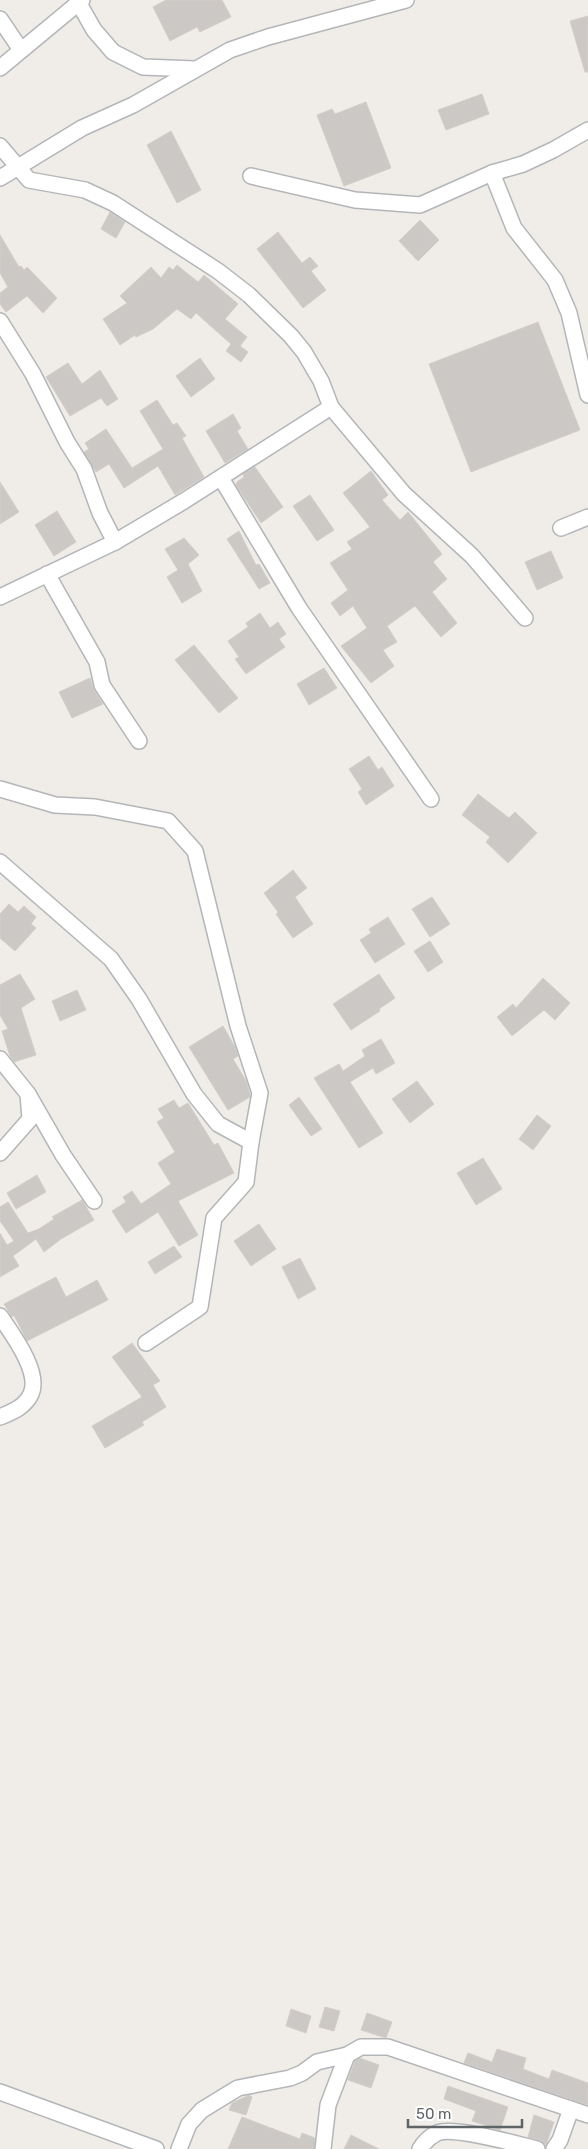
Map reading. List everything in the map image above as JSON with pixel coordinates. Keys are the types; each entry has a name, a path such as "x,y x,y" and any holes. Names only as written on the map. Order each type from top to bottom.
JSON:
{"street":[{"path":"0,178 82,128 133,105 230,50 261,39 406,0"},
{"path":"0,68 79,1 94,30 113,52 143,67 195,69"},
{"path":"0,19 21,50"},
{"path":"251,176 355,200 420,205 492,172 523,164 588,130"},
{"path":"0,146 29,180 85,190 113,203 218,271 249,294 291,336 304,352 321,381 331,407 404,494 472,556 525,618"},
{"path":"492,172 514,228 555,280 570,313 588,395"},
{"path":"0,322 33,374 67,442 84,469 100,513 115,542"},
{"path":"0,597 115,542 221,478 331,407"},
{"path":"221,478 299,608 431,799"},
{"path":"561,528 588,517"},
{"path":"48,574 98,662 102,685 139,741"},
{"path":"0,789 55,805 95,807 168,821 195,851 238,1026 260,1094 246,1182 214,1218 200,1307 146,1343"},
{"path":"0,862 111,958 138,999 194,1094 218,1124 251,1142"},
{"path":"0,1059 28,1094 63,1155 94,1200"},
{"path":"0,1153 30,1119 28,1094"},
{"path":"0,1316 21,1348 32,1372 32,1394 20,1408 0,1417"},
{"path":"179,2149 189,2124 202,2110 222,2096 238,2088 290,2078 302,2073 317,2062 347,2055 361,2047 388,2047 588,2115"},
{"path":"323,2149 328,2105 347,2055"},
{"path":"0,2092 156,2149"},
{"path":"554,2149 560,2140 571,2109"},
{"path":"420,2149 425,2141 438,2133 455,2131 537,2149"}],"building":[{"path":"166,0 222,0 231,17 200,32 197,27 170,41 153,7"},
{"path":"588,16 588,72 585,72 570,21"},
{"path":"482,94 489,114 446,130 438,110"},
{"path":"366,102 391,168 344,186 317,115 332,109 335,114"},
{"path":"171,131 201,190 177,203 147,145"},
{"path":"110,212 125,222 116,238 101,229"},
{"path":"420,220 439,240 418,261 399,241"},
{"path":"278,232 302,263 310,257 318,266 311,271 326,290 303,308 257,249"},
{"path":"0,235 19,267 21,266 24,270 27,267 57,298 43,313 27,296 6,312 0,304 0,293 8,287 0,273"},
{"path":"177,265 198,282 204,275 238,304 225,319 247,337 240,346 248,352 241,362 226,351 231,344 196,313 191,319 177,309 153,329 136,337 135,335 120,345 103,319 127,303 120,296 151,267 161,278 169,267 173,270"},
{"path":"538,322 580,430 471,472 429,364"},
{"path":"200,358 215,379 191,397 176,376"},
{"path":"68,363 82,384 100,370 118,399 107,406 101,398 70,416 46,377"},
{"path":"157,400 173,425 177,423 186,436 182,438 204,477 175,495 158,466 124,488 109,464 96,472 84,452 89,449 85,443 106,429 132,468 163,449 140,411"},
{"path":"233,414 241,428 237,431 248,449 225,463 206,431"},
{"path":"255,467 283,507 261,523 236,485 244,477 243,474"},
{"path":"371,471 388,495 382,500 400,520 408,512 442,554 433,562 447,579 432,592 457,623 441,637 415,606 387,626 397,642 383,650 394,666 371,683 341,646 367,628 353,606 340,616 331,603 348,590 330,563 352,549 347,542 370,527 343,493"},
{"path":"0,482 19,512 0,524"},
{"path":"310,495 334,530 317,541 293,506"},
{"path":"57,511 76,542 54,556 35,525"},
{"path":"239,531 256,565 259,564 270,583 259,589 227,539"},
{"path":"184,538 199,555 188,564 202,591 182,603 167,577 178,570 165,549"},
{"path":"551,551 563,578 537,590 525,562"},
{"path":"260,613 270,628 278,622 286,634 279,639 285,647 246,674 235,659 239,657 228,641 248,627 246,623"},
{"path":"194,645 238,698 219,713 175,660"},
{"path":"324,668 337,688 309,705 297,684"},
{"path":"90,678 94,690 103,704 72,718 59,692"},
{"path":"369,756 378,770 382,767 394,786 366,805 358,792 362,789 349,769"},
{"path":"478,794 509,818 515,812 537,833 508,863 486,842 490,837 462,815"},
{"path":"293,870 307,888 295,897 313,924 293,938 264,893"},
{"path":"432,897 450,924 430,937 412,909"},
{"path":"9,904 18,912 24,906 36,917 31,924 36,928 15,951 0,938 0,914"},
{"path":"388,917 405,944 375,963 360,940 371,933 369,929"},
{"path":"430,941 443,962 428,972 414,951"},
{"path":"20,974 35,999 21,1008 36,1055 14,1062 10,1056 2,1031 8,1029 0,1015 0,985"},
{"path":"379,974 395,998 379,1009 380,1011 351,1030 333,1004"},
{"path":"543,978 570,1003 555,1020 544,1010 512,1036 497,1017 513,1004 516,1008"},
{"path":"77,990 86,1010 60,1021 52,1001"},
{"path":"223,1026 235,1047 238,1056 233,1059 246,1081 250,1094 250,1097 228,1110 189,1047"},
{"path":"381,1039 395,1063 376,1074 373,1068 350,1082 383,1133 359,1148 314,1078 339,1064 343,1071 365,1056 362,1050"},
{"path":"417,1081 434,1104 410,1123 392,1099"},
{"path":"299,1097 322,1129 311,1136 289,1105"},
{"path":"174,1100 179,1108 188,1103 214,1145 218,1143 234,1173 178,1201 198,1235 179,1246 158,1212 126,1233 112,1211 126,1202 123,1197 132,1191 141,1204 171,1184 158,1163 175,1152 157,1122 164,1118 158,1109"},
{"path":"537,1115 551,1126 533,1150 519,1139"},
{"path":"483,1158 502,1189 476,1205 457,1173"},
{"path":"37,1175 46,1192 16,1209 7,1193"},
{"path":"82,1200 94,1220 61,1239 44,1252 36,1239 13,1256 19,1266 0,1277 0,1233 7,1245 14,1241 0,1221 0,1207 8,1202 28,1233 39,1229 54,1219 52,1217"},
{"path":"259,1224 276,1249 251,1266 234,1241"},
{"path":"174,1246 182,1257 155,1274 148,1262"},
{"path":"300,1258 316,1289 298,1299 282,1267"},
{"path":"56,1277 66,1297 97,1280 108,1300 27,1341 14,1315 12,1317 4,1304"},
{"path":"132,1343 160,1381 153,1385 166,1407 142,1422 144,1425 105,1448 92,1426 142,1397 112,1357"},
{"path":"325,2007 340,2011 334,2031 319,2027"},
{"path":"291,2009 311,2016 306,2033 286,2026"},
{"path":"367,2013 392,2022 386,2038 361,2030"},
{"path":"497,2049 526,2058 523,2069 549,2079 552,2070 588,2083 588,2105 464,2063 468,2053 492,2062"},
{"path":"360,2058 379,2065 371,2088 348,2080 355,2061"},
{"path":"448,2086 508,2107 500,2130 472,2121 476,2111 444,2099"},
{"path":"249,2095 252,2097 246,2115 229,2110 232,2103"},
{"path":"534,2115 554,2122 546,2145 540,2140 528,2137"},
{"path":"242,2117 300,2139 302,2133 315,2138 314,2149 228,2149"},
{"path":"351,2135 379,2149 344,2149"}]}
